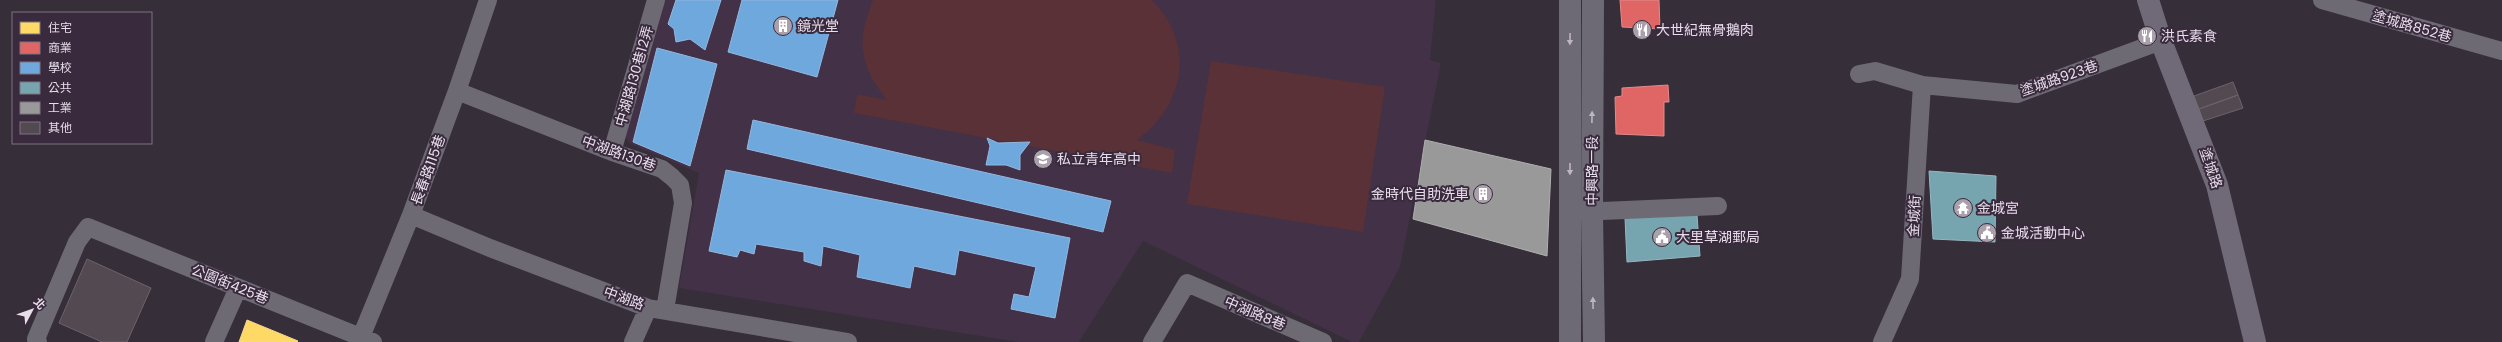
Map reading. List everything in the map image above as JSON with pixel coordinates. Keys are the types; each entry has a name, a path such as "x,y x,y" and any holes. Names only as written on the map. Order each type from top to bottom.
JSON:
{"main road":[{"name":"中興路一段","path":"1570,0 1570,342"},
{"name":"中興路一段","path":"1593,0 1592,213 1594,342"}],"street":[{"name":"長春路115巷","path":"364,341 457,92 488,0"},
{"name":"中湖路130巷12弄","path":"612,152 656,0"},
{"name":"塗城路","path":"2148,0 2161,41 2218,184 2255,342"},
{"name":"塗城路852巷","path":"2322,0 2502,51"},
{"name":"塗城路923巷","path":"1859,74 1875,71 1922,85 2017,94 2161,41"},
{"name":"金城街","path":"1882,342 1910,279 1922,85"},
{"name":"中湖路130巷","path":"457,92 612,152 662,169 680,185 683,193 657,309 633,342"},
{"path":"1570,212 1592,213 1718,206"},
{"name":"中湖路","path":"411,215 490,248 657,309 848,342"},
{"name":"公園街425巷","path":"38,342 36,339 77,242 88,227 364,341"},
{"name":"中湖路8巷","path":"1152,342 1187,283 1323,342"},
{"path":"214,342 238,288"}],"shaded area":[{"name":"私立青年高中","path":"663,0 1436,0 1430,60 1441,63 1400,267 1359,342 1352,342 1143,241 1079,342 1018,342 679,288 699,173 630,144 624,135"},
{"path":"873,0 1152,0 1166,17 1175,36 1179,54 1179,73 1174,92 1166,110 1153,126 1137,140 1175,150 1172,173 854,113 857,94 887,100 871,75 863,52 864,28"},
{"path":"1211,61 1385,87 1363,232 1187,204"}],"building: 住宅":[{"path":"247,320 298,341 239,342"}],"building: 商業":[{"path":"1620,0 1659,0 1660,29 1622,27"},
{"path":"1668,85 1669,102 1664,102 1664,136 1616,134 1615,97 1622,96 1622,88"}],"building: 學校":[{"path":"676,0 721,0 705,50 690,39 676,42 674,29 668,24"},
{"name":"鏡光堂","path":"742,0 838,0 817,77 728,52"},
{"path":"657,48 717,64 690,166 633,142"},
{"path":"753,120 1111,201 1103,232 747,149"},
{"path":"987,138 998,143 1030,142 1020,155 1020,170 1006,165 986,165 990,146"},
{"path":"726,170 1070,238 1055,318 1011,309 1014,294 1029,297 1036,267 959,250 955,275 914,266 910,288 857,277 860,255 823,246 821,266 804,261 804,252 756,244 754,254 740,250 737,257 709,251"}],"building: 公共":[{"name":"金城宮","path":"1929,171 1996,176 1995,242 1933,239"},
{"name":"大里草湖郵局","path":"1697,215 1700,256 1627,262 1625,218"}],"building: 工業":[{"name":"金時代自助洗車","path":"1425,140 1551,169 1547,256 1413,219"}],"building: 其他":[{"path":"2233,82 2238,95 2199,109 2194,96"},
{"path":"2238,95 2243,108 2203,121 2199,109"},
{"path":"87,259 151,288 127,342 102,342 59,323"}],"place":[{"name":"鏡光堂","path":"783,26"},
{"name":"大世紀無骨鵝肉","path":"1642,30"},
{"name":"洪氏素食","path":"2147,36"},
{"name":"私立青年高中","path":"1043,159"},
{"name":"金時代自助洗車","path":"1483,194"},
{"name":"金城宮","path":"1963,208"},
{"name":"金城活動中心","path":"1987,233"},
{"name":"大里草湖郵局","path":"1662,237"}]}
